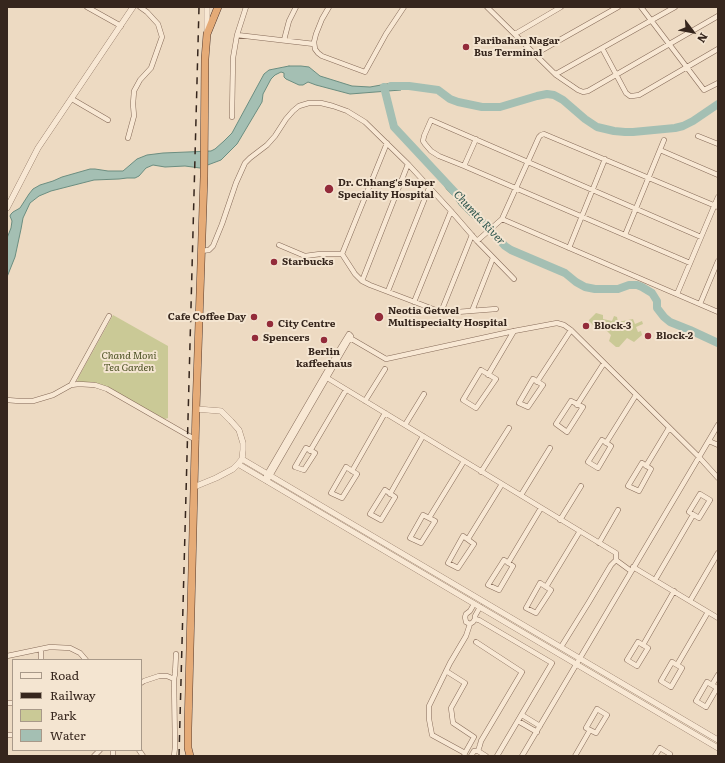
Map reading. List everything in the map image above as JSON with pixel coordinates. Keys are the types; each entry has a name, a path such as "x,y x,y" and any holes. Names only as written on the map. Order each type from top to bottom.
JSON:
{"highway":[{"path":"190,756 188,748 188,728 206,60 207,34 218,7"}],"street":[{"path":"87,7 121,26"},
{"path":"7,206 38,148 133,7"},
{"path":"128,138 134,116 134,91 140,80 151,68 162,37 158,24 140,7"},
{"path":"207,7 207,34"},
{"path":"232,117 233,58 237,35 246,7"},
{"path":"284,40 289,21 296,7"},
{"path":"329,7 318,26 314,44 315,49 320,55 365,72 386,34 404,7"},
{"path":"487,7 556,74 578,90 586,92 718,16"},
{"path":"515,34 561,7"},
{"path":"535,54 618,7"},
{"path":"641,7 704,90 718,83"},
{"path":"556,74 675,7"},
{"path":"237,35 314,44"},
{"path":"602,48 626,93 630,96 635,96 718,49"},
{"path":"72,98 108,120"},
{"path":"201,251 209,250 213,246 236,183 245,163 275,136 286,119 299,106 321,104 340,108 365,122 408,164 477,241 514,279"},
{"path":"690,262 439,156 431,151 423,139 431,120 701,237"},
{"path":"477,241 502,219 539,137 544,134 716,206"},
{"path":"698,136 718,144"},
{"path":"464,166 476,139"},
{"path":"625,235 664,140"},
{"path":"342,254 387,143"},
{"path":"660,150 718,175"},
{"path":"569,248 605,159"},
{"path":"362,281 408,164"},
{"path":"388,291 429,188"},
{"path":"677,294 716,206 718,197"},
{"path":"414,302 451,211"},
{"path":"502,219 718,312"},
{"path":"441,312 472,235"},
{"path":"279,245 305,256 342,254"},
{"path":"342,254 355,274 362,281 441,312 496,309"},
{"path":"472,311 493,258"},
{"path":"700,304 718,261"},
{"path":"71,385 109,316"},
{"path":"267,477 326,377 349,334 351,336 350,338 386,359 514,331 560,323 571,330 699,457 718,478"},
{"path":"537,382 571,330"},
{"path":"488,374 514,331"},
{"path":"577,404 604,363"},
{"path":"365,401 384,369"},
{"path":"481,370 488,374 496,379 476,408 463,400 481,370"},
{"path":"326,377 616,553 616,560 611,565 561,648"},
{"path":"533,379 537,382 543,385 528,408 518,403 533,379"},
{"path":"7,400 40,400 53,396 71,385 91,385 103,388 196,440"},
{"path":"310,451 346,390"},
{"path":"405,425 424,394"},
{"path":"606,443 636,395"},
{"path":"571,401 577,404 583,407 567,432 556,424 571,401"},
{"path":"194,487 233,469 242,458 243,450 243,443 239,430 221,411 196,409"},
{"path":"352,471 385,414"},
{"path":"522,756 718,425"},
{"path":"481,472 509,428"},
{"path":"646,466 670,428"},
{"path":"390,494 423,436"},
{"path":"602,440 606,443 611,446 598,468 588,462 602,440"},
{"path":"709,440 718,445"},
{"path":"306,448 310,451 315,453 304,470 295,467 306,448"},
{"path":"521,496 550,448"},
{"path":"242,458 267,477 474,604 718,748"},
{"path":"429,518 464,461"},
{"path":"642,463 646,466 651,469 639,491 628,486 642,463"},
{"path":"238,464 267,477 580,658 718,740"},
{"path":"346,467 352,471 357,474 342,498 331,493 346,467"},
{"path":"468,539 502,484"},
{"path":"560,520 582,486"},
{"path":"385,490 390,494 395,497 381,520 370,514 385,490"},
{"path":"700,494 710,500 699,518 693,515 689,512 700,494"},
{"path":"508,563 541,508"},
{"path":"599,543 618,510"},
{"path":"423,514 429,518 435,521 421,543 410,538 423,514"},
{"path":"655,580 693,515"},
{"path":"546,587 580,531"},
{"path":"463,536 468,539 474,544 458,568 448,563 463,536"},
{"path":"690,601 718,553"},
{"path":"504,560 508,563 513,566 499,590 488,585 504,560"},
{"path":"616,560 655,580 718,618"},
{"path":"540,583 546,587 551,590 536,613 526,608 540,583"},
{"path":"643,645 674,591"},
{"path":"470,624 466,622 465,617 474,604"},
{"path":"446,671 465,683 451,708 453,723 474,737 464,755 432,735 429,719 429,706 446,671 466,636 470,624 475,619 480,607"},
{"path":"677,665 708,612"},
{"path":"475,619 552,663 497,756"},
{"path":"476,642 522,672 481,741 478,751"},
{"path":"638,642 643,645 648,648 637,666 627,660 638,642"},
{"path":"7,656 50,647 70,648 80,653 85,659"},
{"path":"40,649 41,659"},
{"path":"174,756 174,680 176,674 176,654"},
{"path":"672,662 677,665 682,668 671,687 661,681 672,662"},
{"path":"712,685 718,675"},
{"path":"142,682 159,676 167,676 174,680"},
{"path":"707,682 712,685 717,688 706,707 696,701 707,682"},
{"path":"597,709 607,715 596,734 590,730 586,728 597,709"},
{"path":"522,716 540,726"},
{"path":"518,721 537,732"},
{"path":"575,756 590,730"},
{"path":"655,756 660,748 670,754 669,756"},
{"path":"471,756 474,751 478,751"},
{"path":"478,751 486,756"}],"green space":[{"path":"596,313 603,315 603,319 612,321 614,316 617,317 618,322 633,319 635,324 642,321 643,324 636,327 638,332 641,331 642,335 634,342 627,338 619,347 616,347 609,341 611,335 599,323 594,326 589,321"},
{"name":"Chand Moni Tea Garden","path":"113,315 168,346 168,418 165,419 100,384 77,382"}],"water":[{"path":"289,66 309,67 320,76 352,86 370,87 392,83 402,83 401,90 350,94 308,82 303,85 299,85 286,79 284,77 284,73 281,72 271,79 263,94 262,102 237,144 221,160 200,168 185,166 165,167 153,165 146,168 139,176 135,178 94,180 51,191 39,196 30,203 23,218 15,257 7,277 7,238 12,221 10,216 13,212 20,208 33,189 62,177 90,169 123,171 137,159 147,155 211,151 232,133 264,74 269,70"}],"waterway":[{"path":"391,86 409,86 438,90 450,99 482,107 500,107 537,96 547,94 554,95 563,100 597,127 625,132 683,126 718,104"},
{"name":"Chumta River","path":"384,87 394,127 505,246 565,273 585,287 595,289 618,289 629,285 637,285 642,287 652,293 657,301 657,308 670,322 718,343"},
{"path":"446,182 445,186 460,205 474,219 481,221"}],"railway":[{"path":"179,756 199,7"}],"place":[{"name":"Paribahan Nagar Bus Terminal","path":"466,47"},
{"name":"Dr. Chhang's Super Speciality Hospital","path":"329,189"},
{"name":"Starbucks","path":"274,262"},
{"name":"Cafe Coffee Day","path":"254,317"},
{"name":"Neotia Getwel Multispecialty Hospital","path":"379,317"},
{"name":"City Centre","path":"270,324"},
{"name":"Block-3","path":"586,326"},
{"name":"Block-2","path":"648,336"},
{"name":"Spencers","path":"255,338"},
{"name":"Berlin kaffeehaus","path":"324,340"}]}
